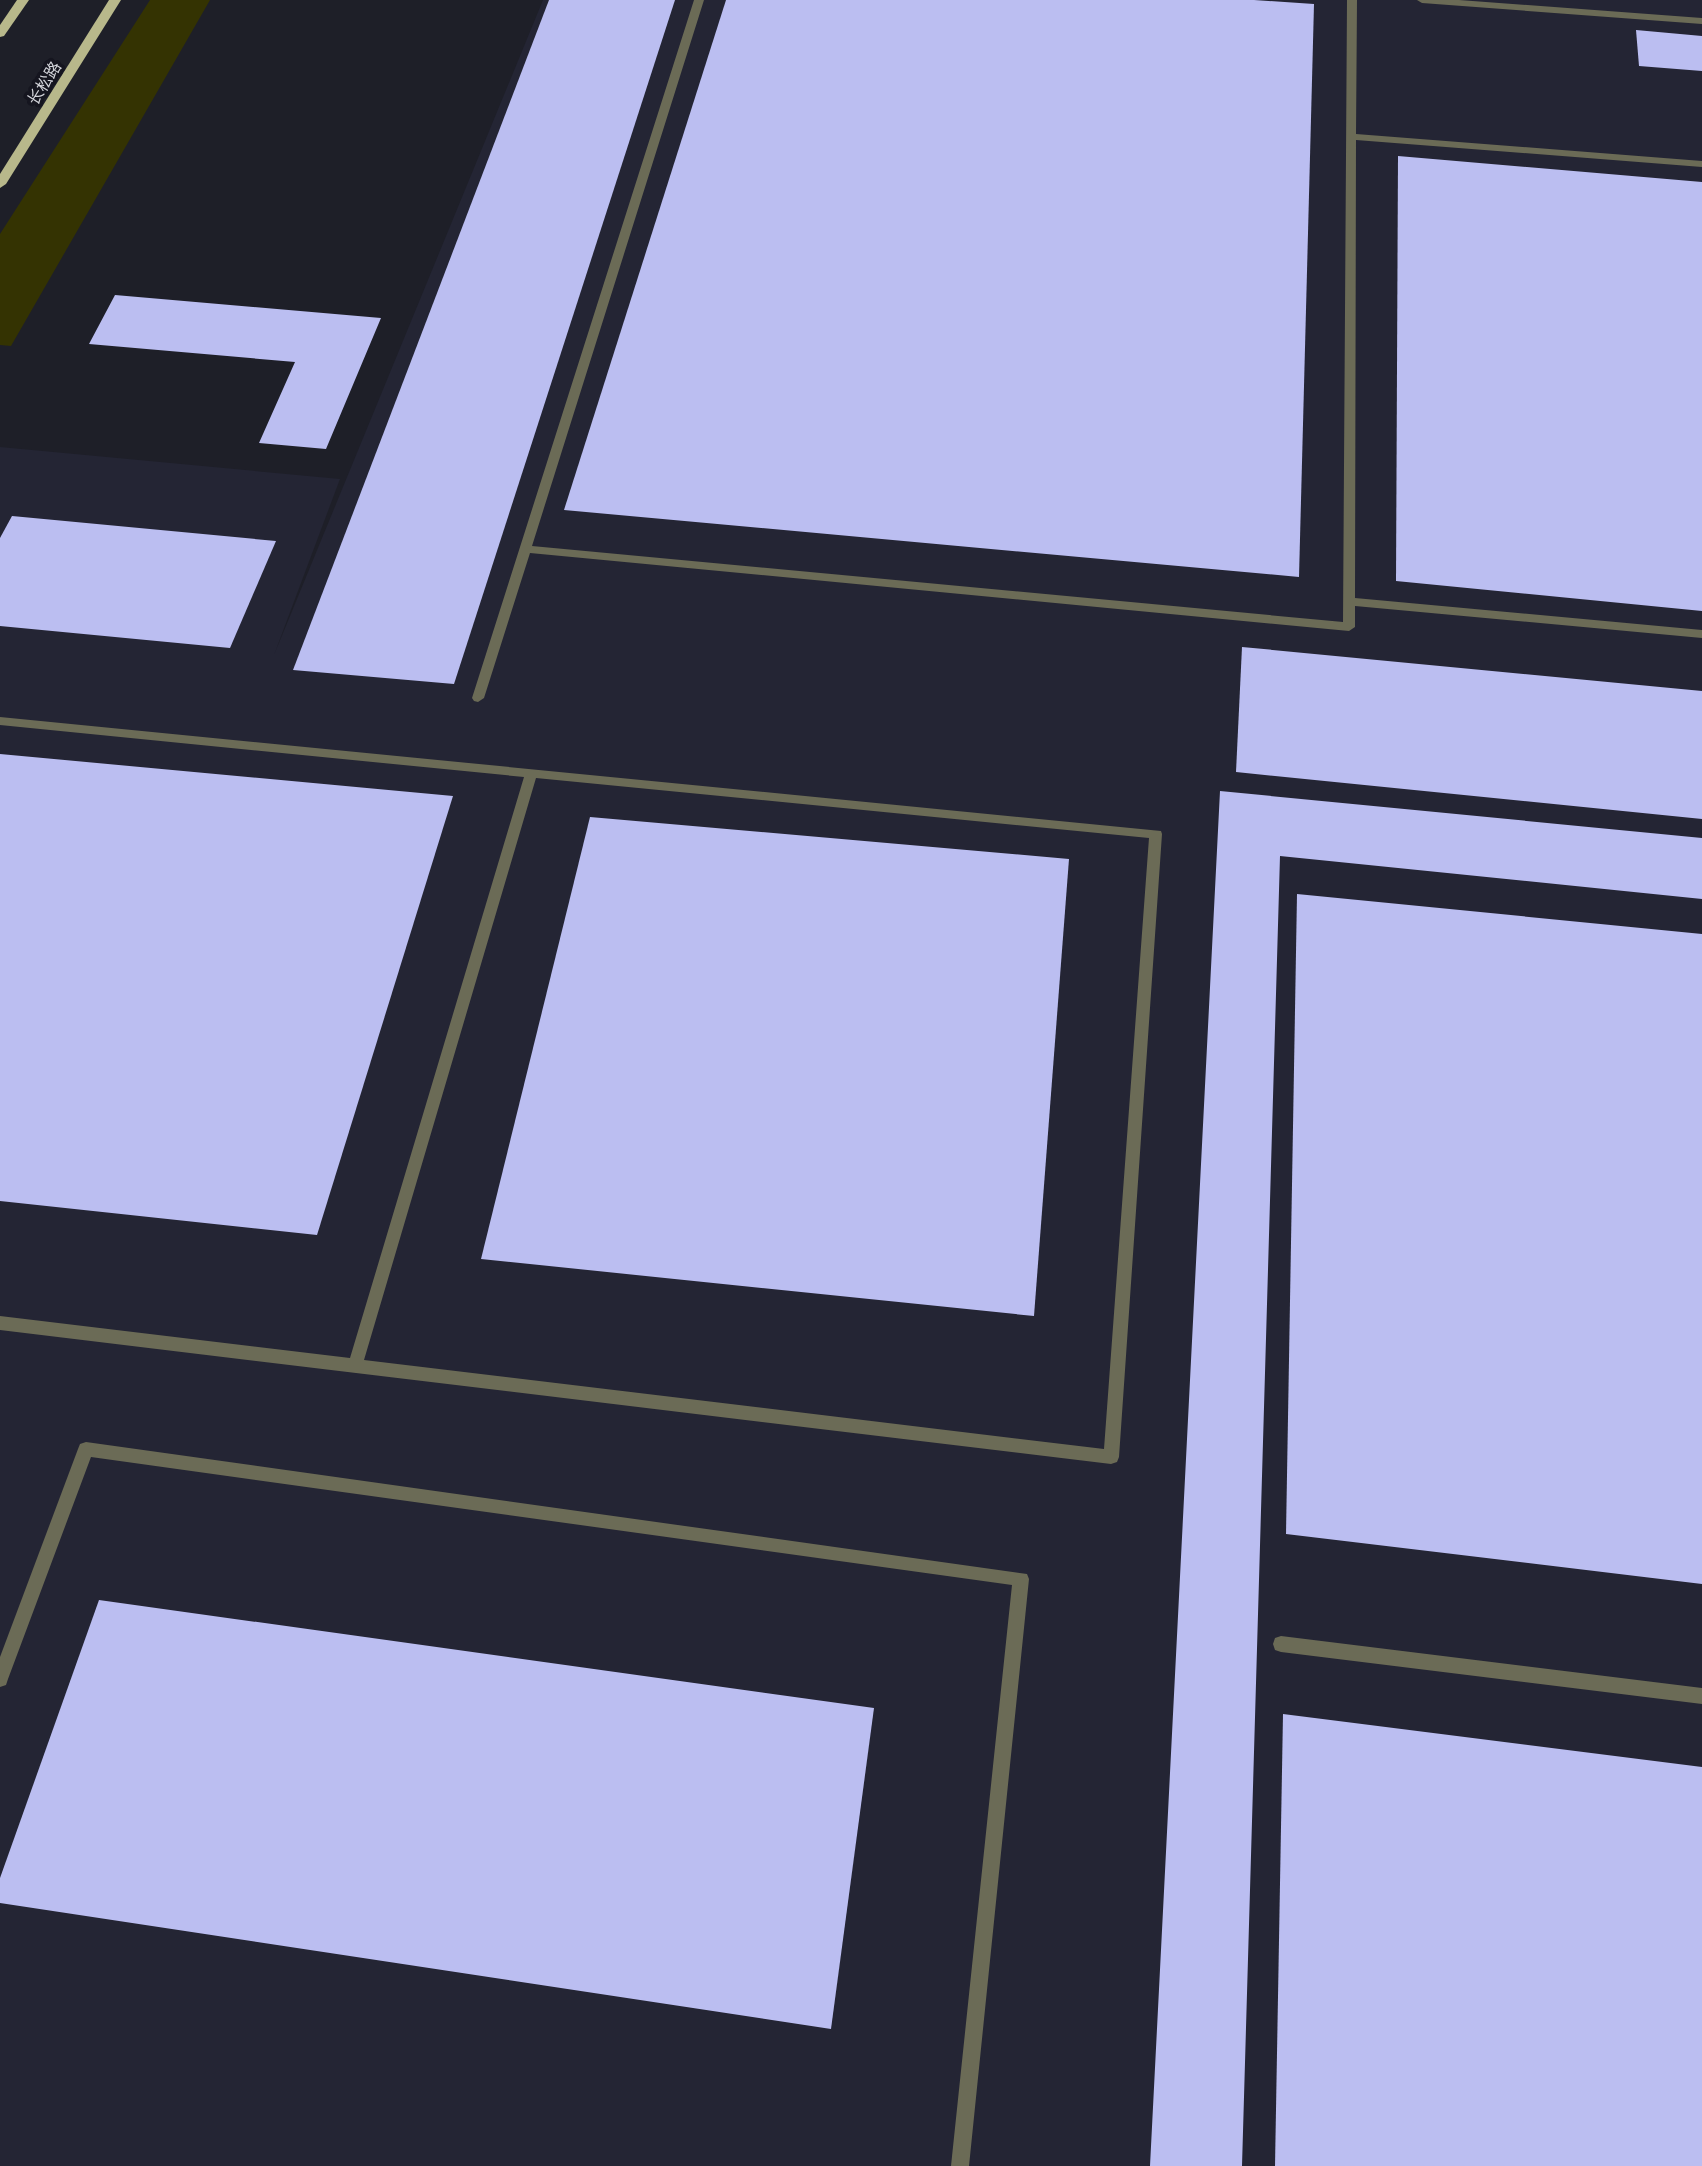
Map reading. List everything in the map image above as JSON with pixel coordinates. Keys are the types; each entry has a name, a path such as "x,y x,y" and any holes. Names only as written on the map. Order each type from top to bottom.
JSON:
{"main road":[{"path":"0,34 23,0"},
{"name":"长松路","path":"0,184 115,0"}],"lane":[{"path":"478,698 699,0"},
{"path":"525,549 1349,627 1352,0"},
{"path":"1422,0 1702,21"},
{"path":"1351,137 1702,164"},
{"path":"1348,601 1702,634"},
{"path":"0,721 1156,834 1111,1457 0,1323"},
{"path":"355,1366 531,773"},
{"path":"0,1679 86,1449 1021,1579 960,2166"},
{"path":"1281,1644 1702,1696"}],"shaded area":[{"path":"150,0 210,0 11,346 0,345 0,234"},
{"path":"543,0 1702,0 1702,2166 0,2166 0,447 340,479 274,655"}],"building":[{"path":"549,0 675,0 454,684 293,670"},
{"path":"726,0 1254,0 1314,4 1299,577 564,510"},
{"path":"1636,30 1702,36 1702,71 1639,66"},
{"path":"1398,156 1702,182 1702,611 1396,581"},
{"path":"115,295 381,318 326,449 259,443 295,362 89,344"},
{"path":"12,516 276,541 230,648 0,626 0,538"},
{"path":"1242,647 1702,691 1702,819 1236,772"},
{"path":"0,754 453,796 317,1235 0,1201"},
{"path":"1220,791 1702,838 1702,899 1280,856 1242,2166 1150,2166"},
{"path":"590,817 1069,859 1034,1316 481,1259"},
{"path":"1297,894 1702,934 1702,1584 1286,1534"},
{"path":"99,1600 874,1708 831,2029 0,1903 0,1878"},
{"path":"1283,1714 1702,1767 1702,2166 1275,2166"}]}
